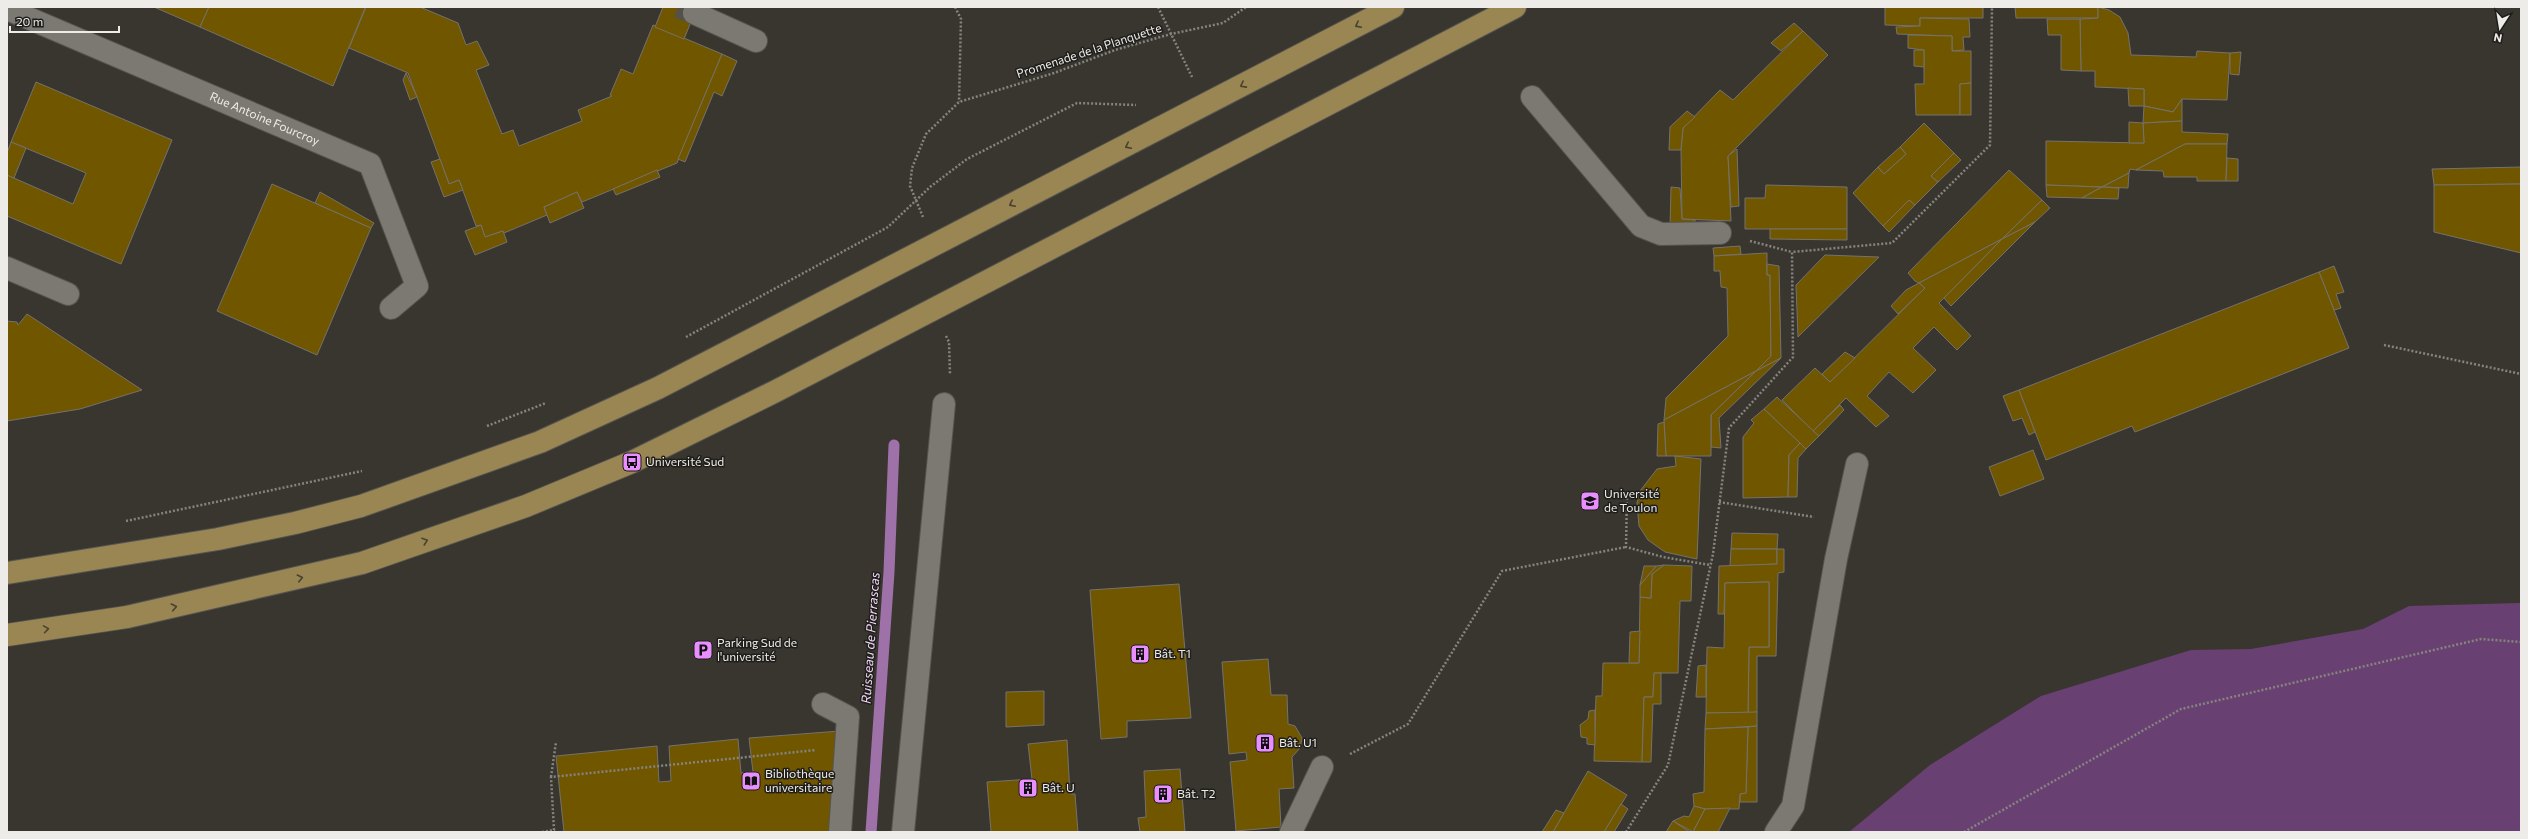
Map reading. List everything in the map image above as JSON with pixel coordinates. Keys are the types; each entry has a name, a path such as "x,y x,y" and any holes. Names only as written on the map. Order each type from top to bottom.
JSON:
{"main road":[{"path":"7,573 144,552 295,523 409,490 540,442 658,388 1393,7"},
{"path":"7,635 127,617 362,563 526,506 632,462 776,391 1515,7"}],"street":[{"name":"Rue Antoine Fourcroy","path":"7,9 370,164 417,286 391,308"},
{"path":"694,13 756,41"},
{"path":"1532,97 1641,226 1661,234 1720,233"},
{"path":"7,268 68,294"},
{"path":"903,832 944,404"},
{"path":"1776,832 1793,806 1844,521 1857,464"},
{"path":"823,704 848,716 840,832"},
{"path":"1291,832 1322,767"}],"path":[{"path":"955,7 960,19 959,102"},
{"path":"1158,7 1194,80"},
{"name":"Promenade de la Planquette","path":"910,186 912,168 926,134 959,102 1054,72 1115,50 1171,34 1223,23 1246,7"},
{"path":"1720,233 1792,252 1892,242 1990,145 1992,7"},
{"path":"681,340 888,227 930,187 967,159 1077,103 1142,105"},
{"path":"1626,832 1668,765 1710,565 1729,428 1793,357 1792,252"},
{"path":"2384,345 2521,374"},
{"path":"486,427 553,401"},
{"path":"120,522 367,470"},
{"path":"1626,547 1627,494"},
{"path":"1719,502 1844,521"},
{"path":"1322,767 1408,724 1502,571 1626,547 1663,557 1710,565"},
{"path":"1964,832 2181,709 2481,639 2521,642"},
{"path":"542,832 554,830 551,777 556,742"},
{"path":"551,777 846,746"}],"shaded area":[{"path":"2521,603 2521,832 1849,832 1930,765 2041,696 2191,650 2251,649 2363,629 2409,606"}],"building":[{"path":"154,7 209,7 200,27"},
{"path":"209,7 365,8 333,86 200,27"},
{"path":"366,7 420,7 458,23 466,45 477,41 489,65 476,70 502,134 513,130 519,146 582,121 578,110 612,96 610,95 621,69 633,74 653,25 722,54 677,163 582,202 577,192 544,207 547,215 504,233 503,231 485,237 481,225 476,226 459,180 449,184 408,73 349,48"},
{"path":"663,7 697,7 684,39 655,27"},
{"path":"1885,7 1983,7 1983,18 1920,18 1920,26 1885,25"},
{"path":"2015,7 2098,7 2098,18 2016,18"},
{"path":"2098,7 2109,10 2120,17 2128,33 2131,55 2196,57 2197,51 2230,53 2227,100 2182,99 2173,112 2144,106 2144,89 2095,87 2095,71 2081,71 2080,19 2098,18"},
{"path":"1920,18 1969,19 1970,37 1963,37 1964,50 1952,51 1952,36 1897,34 1896,27 1920,26"},
{"path":"2047,19 2080,19 2081,71 2061,70 2061,35 2048,35"},
{"path":"1794,23 1803,31 1781,51 1771,43"},
{"path":"1803,31 1828,55 1728,156 1731,221 1682,219 1681,150 1683,128 1720,90 1733,100"},
{"path":"1908,35 1952,36 1952,51 1971,51 1971,83 1960,84 1960,115 1916,115 1915,84 1924,84 1924,50 1908,48"},
{"path":"1914,50 1924,50 1924,67 1914,66"},
{"path":"2241,52 2239,75 2230,74 2230,53"},
{"path":"722,54 737,61 722,96 714,92 685,162 678,159"},
{"path":"406,73 417,97 410,100 403,80"},
{"path":"36,82 172,140 121,264 7,216 7,175 73,204 86,173 11,142"},
{"path":"1971,83 1971,115 1960,115 1960,84"},
{"path":"2128,88 2144,89 2144,106 2129,106"},
{"path":"2182,99 2182,121 2143,123 2144,106 2173,112"},
{"path":"1687,111 1695,117 1683,128 1681,150 1669,150 1670,127"},
{"path":"2182,121 2182,132 2228,134 2227,144 2185,144 2136,170 2130,169 2129,173 2102,187 2046,185 2046,141 2144,143 2143,123"},
{"path":"2129,122 2143,123 2144,143 2129,143"},
{"path":"1924,123 1954,153 1931,176 1938,182 1915,205 1909,200 1883,226 1853,193 1878,167 1884,174 1906,154 1900,147"},
{"path":"11,142 26,148 14,178 7,175 7,153"},
{"path":"2185,144 2227,144 2226,181 2197,181 2197,177 2164,177 2163,171 2136,170"},
{"path":"1900,147 1906,154 1884,174 1878,167"},
{"path":"1737,149 1739,206 1731,207 1728,156"},
{"path":"1954,153 1961,160 1938,182 1931,176"},
{"path":"2227,158 2238,159 2238,181 2226,181"},
{"path":"440,159 449,184 459,180 463,190 444,197 431,162"},
{"path":"2521,167 2521,184 2434,185 2432,169"},
{"path":"657,170 660,177 616,195 613,189"},
{"path":"2009,170 2042,200 2002,239 1919,283 1915,281 1908,273"},
{"path":"2129,173 2128,188 2102,187"},
{"path":"272,184 371,228 317,355 217,311"},
{"path":"2521,184 2521,253 2434,232 2434,185"},
{"path":"1766,185 1847,187 1847,229 1745,229 1745,198 1765,198"},
{"path":"2046,185 2102,187 2082,198 2047,197"},
{"path":"1671,187 1680,188 1682,219 1695,220 1695,227 1670,227"},
{"path":"2102,187 2119,188 2118,199 2082,198"},
{"path":"320,192 374,223 371,228 315,203"},
{"path":"577,192 584,208 550,223 544,207"},
{"path":"1909,200 1915,205 1889,232 1883,226"},
{"path":"2042,200 2050,208 2035,222 2002,239"},
{"path":"2035,222 1951,306 1944,298 2002,239"},
{"path":"481,225 485,237 503,231 507,242 475,255 465,231"},
{"path":"1770,229 1847,229 1847,240 1770,239"},
{"path":"2002,239 1939,303 1971,336 1957,350 1934,327 1913,348 1936,370 1913,393 1889,372 1867,396 1889,416 1876,427 1846,398 1813,431 1782,400 1815,368 1830,382 1925,288 1919,283"},
{"path":"1740,246 1741,254 1714,256 1713,248"},
{"path":"1767,253 1767,275 1770,275 1771,356 1756,371 1664,420 1666,398 1728,336 1727,288 1721,287 1720,271 1714,271 1714,256"},
{"path":"1825,255 1879,257 1798,337 1796,285"},
{"path":"1767,264 1779,266 1781,358 1756,371 1771,356 1770,275 1767,275"},
{"path":"2334,266 2344,292 2336,294 2341,308 2334,310 2319,272"},
{"path":"2319,272 2349,348 2135,432 2132,426 2046,460 2019,390"},
{"path":"1919,283 1925,288 1898,314 1891,306 1906,290"},
{"path":"27,314 142,390 80,409 7,421 7,321 17,322 18,325"},
{"path":"1845,352 1855,358 1830,382 1822,374"},
{"path":"1781,358 1719,418 1721,448 1711,447 1711,415 1756,371"},
{"path":"1756,371 1711,415 1711,456 1666,456 1664,420"},
{"path":"2019,390 2035,432 2029,435 2022,418 2013,421 2003,396"},
{"path":"1777,397 1819,436 1806,449 1764,409"},
{"path":"1840,405 1844,410 1819,436 1813,431"},
{"path":"1764,409 1800,443 1789,455 1788,497 1743,498 1743,437 1754,423 1751,420"},
{"path":"1664,422 1666,456 1657,456 1658,424"},
{"path":"1800,443 1806,449 1798,458 1797,497 1788,497 1789,455"},
{"path":"2033,450 2044,479 2000,496 1989,467"},
{"path":"1675,456 1701,459 1697,559 1665,552 1648,540 1639,526 1637,503 1640,491 1657,469 1676,466"},
{"path":"1732,533 1778,534 1777,549 1731,549"},
{"path":"1731,549 1777,549 1777,564 1730,566"},
{"path":"1777,549 1784,549 1784,572 1778,573 1776,656 1757,656 1757,712 1748,713 1749,647 1769,647 1769,582 1725,583 1724,614 1718,614 1719,566 1777,564"},
{"path":"1664,565 1692,566 1691,601 1680,601 1678,673 1654,673 1653,697 1644,697 1642,762 1594,761 1596,696 1602,696 1603,663 1639,663 1640,597 1651,598 1652,574"},
{"path":"1664,565 1652,574 1651,598 1640,597 1640,585 1656,566"},
{"path":"1644,566 1656,566 1640,585"},
{"path":"1769,582 1769,647 1749,647 1748,713 1706,713 1707,647 1724,648 1725,583"},
{"name":"Bât. T1","path":"1179,584 1191,718 1127,721 1127,737 1101,739 1090,590"},
{"path":"1640,631 1639,663 1629,663 1630,632"},
{"name":"Bât. U1","path":"1268,659 1271,695 1287,695 1288,724 1295,726 1302,738 1300,748 1292,757 1294,788 1279,789 1281,827 1236,831 1230,762 1247,760 1246,752 1229,754 1222,662"},
{"path":"1706,665 1706,697 1696,697 1698,666"},
{"path":"1654,673 1661,673 1661,704 1653,704 1651,762 1642,762 1644,697 1653,697"},
{"path":"1044,691 1044,725 1006,727 1006,692"},
{"path":"1595,710 1595,745 1587,744 1587,738 1581,737 1580,725 1588,719 1589,711"},
{"path":"1757,712 1757,726 1705,729 1706,713"},
{"path":"1757,726 1757,802 1740,802 1740,794 1746,793 1748,727"},
{"path":"1748,727 1746,793 1740,794 1739,809 1705,809 1694,806 1693,794 1704,792 1705,729"},
{"name":"Bibliothèque universitaire","path":"840,731 834,832 564,832 556,756 657,746 659,782 671,781 669,746 738,739 741,773 753,772 749,738"},
{"name":"Bât. U","path":"1067,740 1070,794 1075,794 1078,832 991,832 987,782 1032,779 1028,744"},
{"name":"Bât. T2","path":"1180,769 1185,832 1140,832 1138,818 1146,817 1144,771"},
{"path":"1588,771 1627,795 1604,832 1553,832"},
{"path":"1621,804 1628,809 1614,832 1604,832"},
{"path":"1694,806 1705,809 1693,832 1673,821 1684,816 1689,817"},
{"path":"1730,808 1718,832 1693,832 1705,809"},
{"path":"1556,810 1564,813 1553,832 1542,832"},
{"path":"1673,821 1690,832 1666,832"}],"waterway":[{"name":"Ruisseau de Pierrascas","path":"871,832 889,572 894,445"}],"tunnel":[{"path":"678,7 694,13"}],"place":[{"name":"Université Sud","path":"632,462"},
{"name":"Université de Toulon","path":"1590,501"},
{"name":"Parking Sud de l'université","path":"703,650"},
{"name":"Bât. T1","path":"1140,654"},
{"name":"Bât. U1","path":"1265,743"},
{"name":"Bibliothèque universitaire","path":"751,781"},
{"name":"Bât. U","path":"1028,788"},
{"name":"Bât. T2","path":"1163,794"}]}
